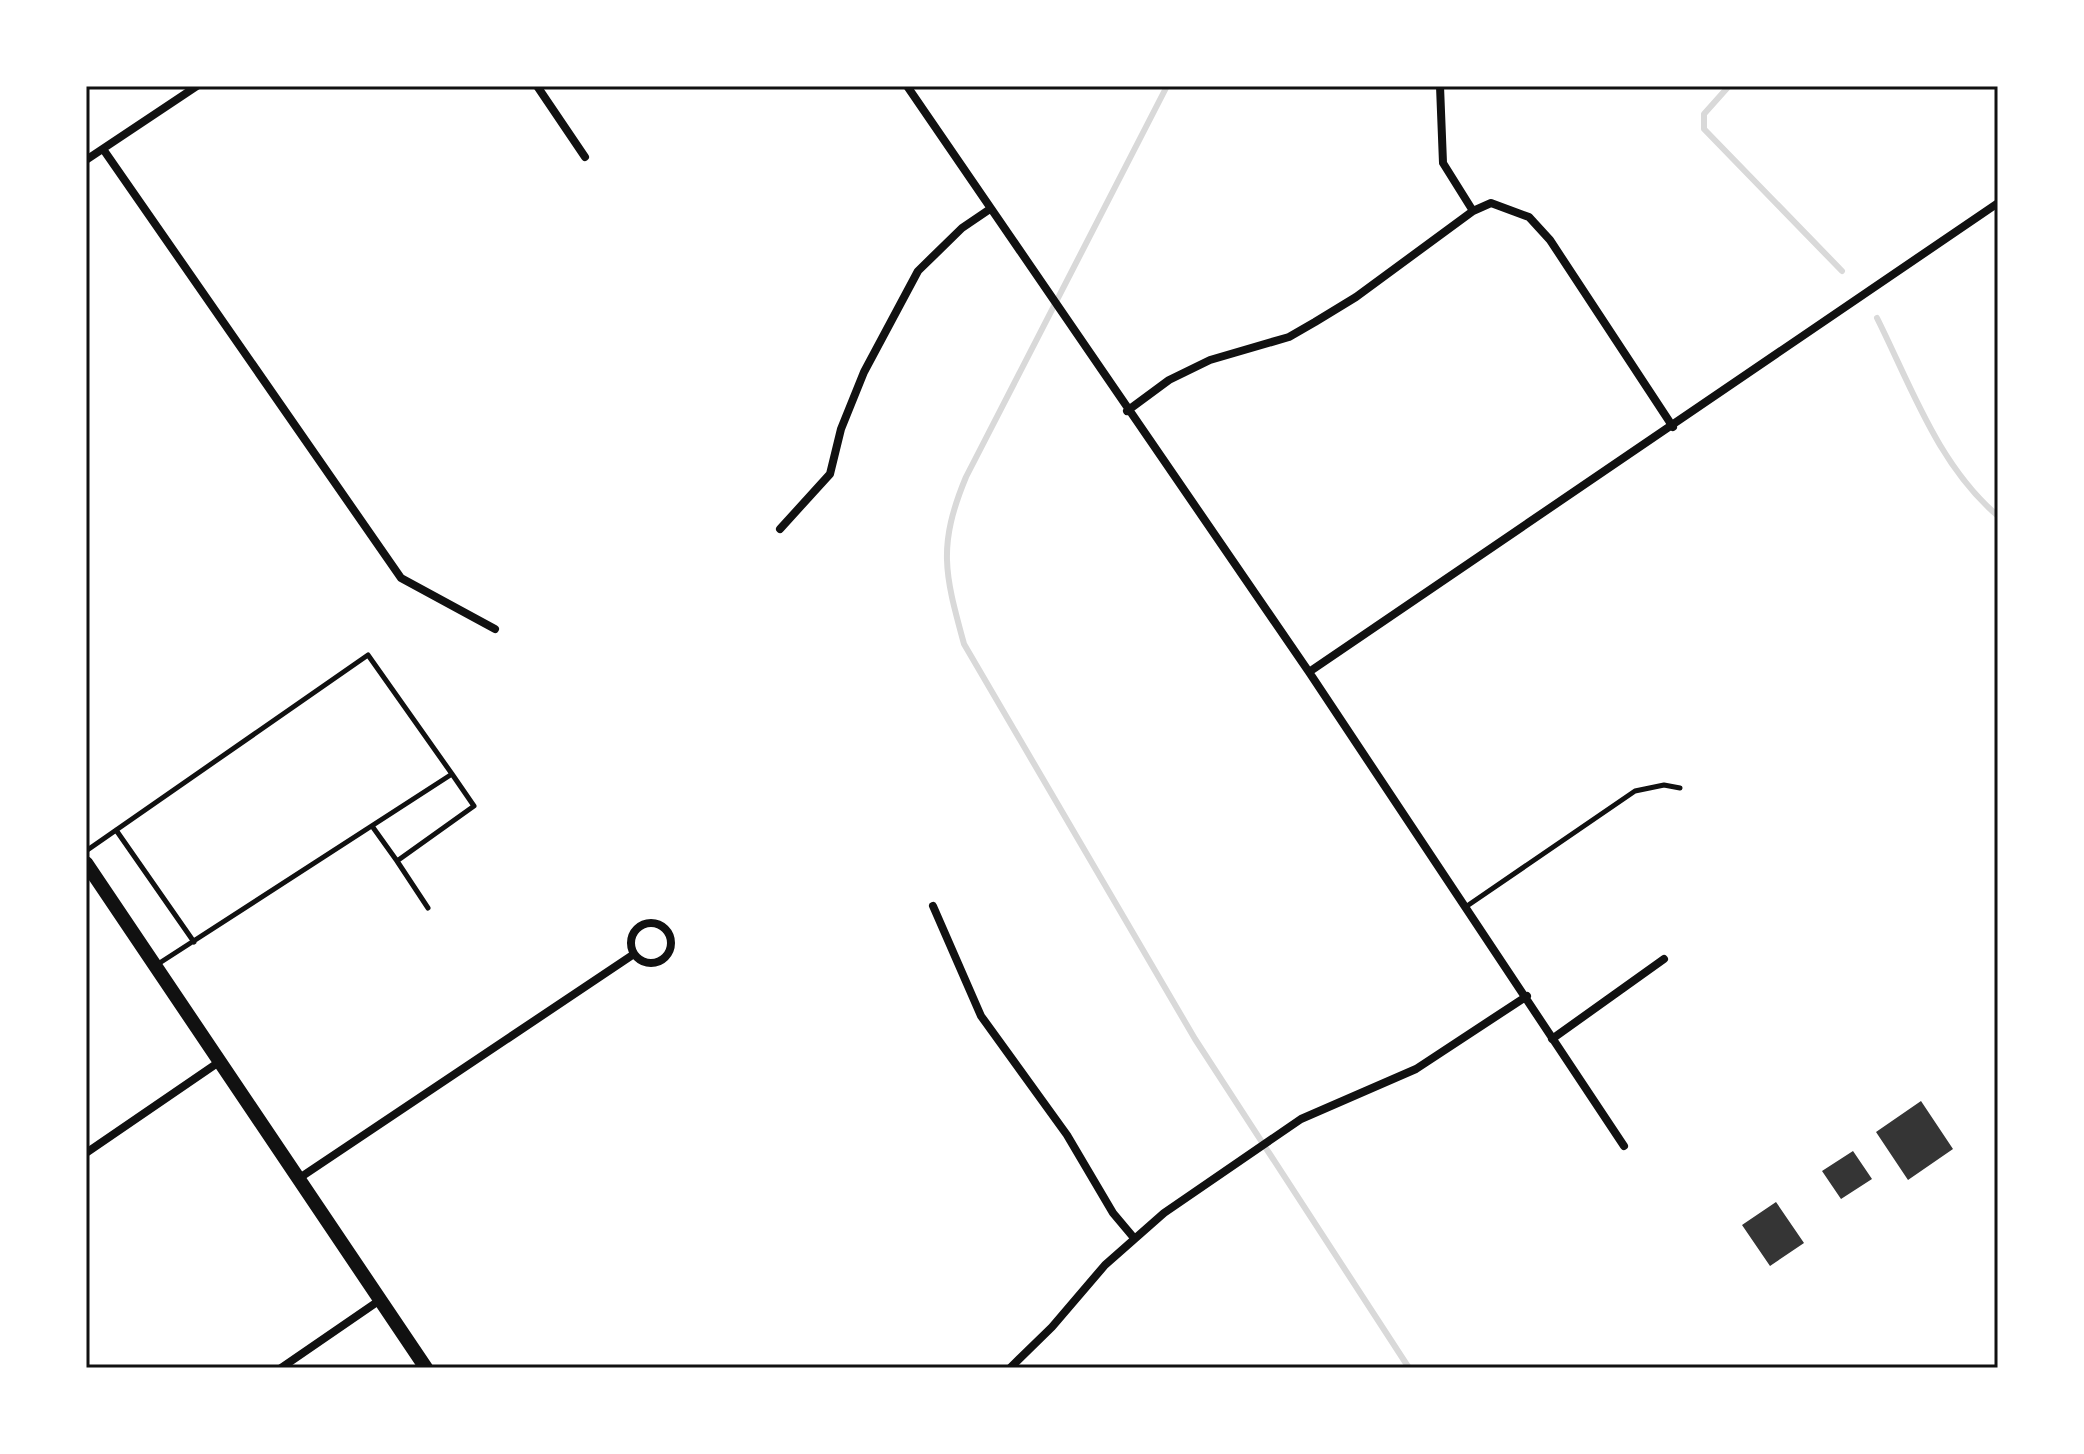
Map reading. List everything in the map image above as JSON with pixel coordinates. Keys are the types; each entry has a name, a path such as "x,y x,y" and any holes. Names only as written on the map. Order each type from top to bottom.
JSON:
{"main road":[{"path":"86,863 426,1368"}],"street":[{"path":"86,160 197,86"},
{"path":"537,86 585,157"},
{"path":"907,86 1127,411 1309,672 1624,1146"},
{"path":"1440,86 1443,163 1473,211"},
{"path":"103,149 401,578 495,629"},
{"path":"1127,411 1169,380 1210,360 1289,337 1356,297 1473,211 1491,203 1529,217 1550,240 1673,427"},
{"path":"1309,672 1998,203"},
{"path":"780,529 830,474 841,429 864,372 918,271 962,228 990,209"},
{"path":"933,906 981,1016 1067,1135 1113,1213 1134,1238"},
{"path":"653,922 670,935 670,949 662,960 648,963 634,954 631,937 639,926 653,922"},
{"path":"298,1179 634,954"},
{"path":"1552,1039 1664,959"},
{"path":"1010,1368 1134,1238 1229,1167 1301,1119 1416,1069 1527,996"},
{"path":"86,1153 219,1062"},
{"path":"281,1368 380,1300"}],"lane":[{"path":"86,851 368,655 474,806 397,861"},
{"path":"155,965 452,774"},
{"path":"1467,906 1635,791 1664,785 1680,788"},
{"path":"372,826 428,908"},
{"path":"116,830 194,942"}],"building":[{"path":"1921,1101 1953,1149 1908,1180 1876,1132"},
{"path":"1853,1151 1872,1179 1841,1199 1822,1171"},
{"path":"1776,1202 1804,1243 1770,1266 1742,1225"}],"waterway":[{"path":"1167,86 966,477 948,542 952,598 964,644 1195,1039 1409,1368"},
{"path":"1729,86 1704,114 1704,129 1842,271"},
{"path":"1877,318 1942,449 1977,496 1998,516"}]}
